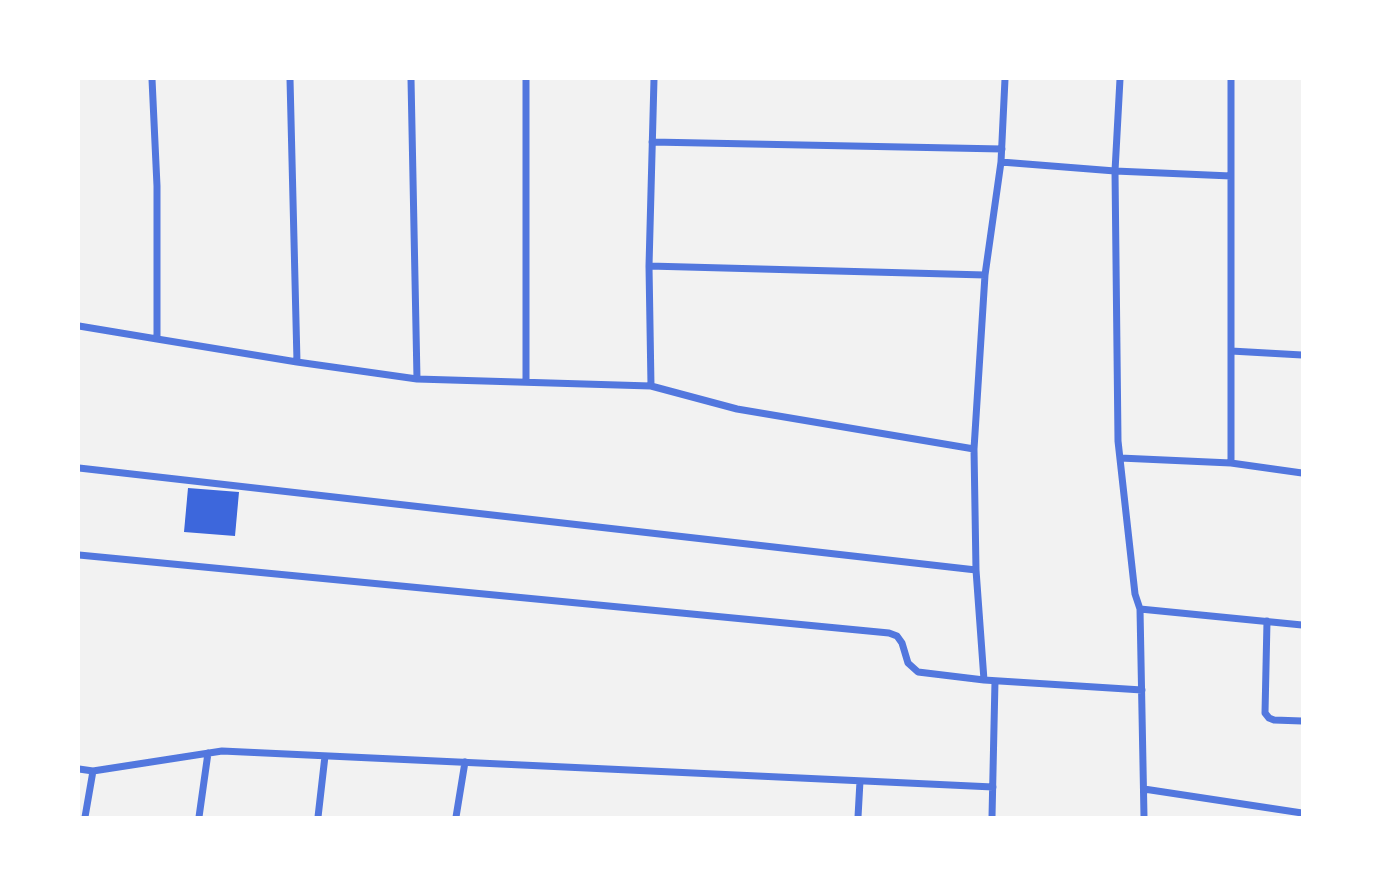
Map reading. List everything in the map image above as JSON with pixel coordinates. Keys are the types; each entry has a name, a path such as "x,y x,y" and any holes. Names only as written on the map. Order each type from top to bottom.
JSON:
{"street":[{"path":"152,79 157,186 157,339"},
{"path":"290,79 297,362"},
{"path":"411,79 418,379"},
{"path":"526,79 526,382"},
{"path":"652,386 649,266 654,79"},
{"path":"984,681 976,570 974,449 985,275 1002,162 1005,79"},
{"path":"1120,79 1115,171 1120,458 1135,594 1140,609 1144,817"},
{"path":"1231,79 1231,463"},
{"path":"652,142 1002,149"},
{"path":"1002,162 1231,176"},
{"path":"649,266 985,275"},
{"path":"79,326 418,379 652,386 737,409 974,449"},
{"path":"1231,351 1302,355"},
{"path":"1120,458 1231,463 1302,472"},
{"path":"79,468 976,570"},
{"path":"79,555 889,633 897,636 908,663 918,672 984,681 1142,690"},
{"path":"1140,609 1302,625"},
{"path":"1267,621 1265,713 1274,720 1302,721"},
{"path":"992,817 995,681"},
{"path":"79,769 93,771 222,751 993,787"},
{"path":"199,817 208,753"},
{"path":"318,817 325,756"},
{"path":"456,817 465,762"},
{"path":"85,817 93,771"},
{"path":"858,817 860,781"},
{"path":"1144,789 1302,813"},
{"path":"1258,806 1259,817"}],"building":[{"path":"188,488 239,492 235,536 184,532"}]}
